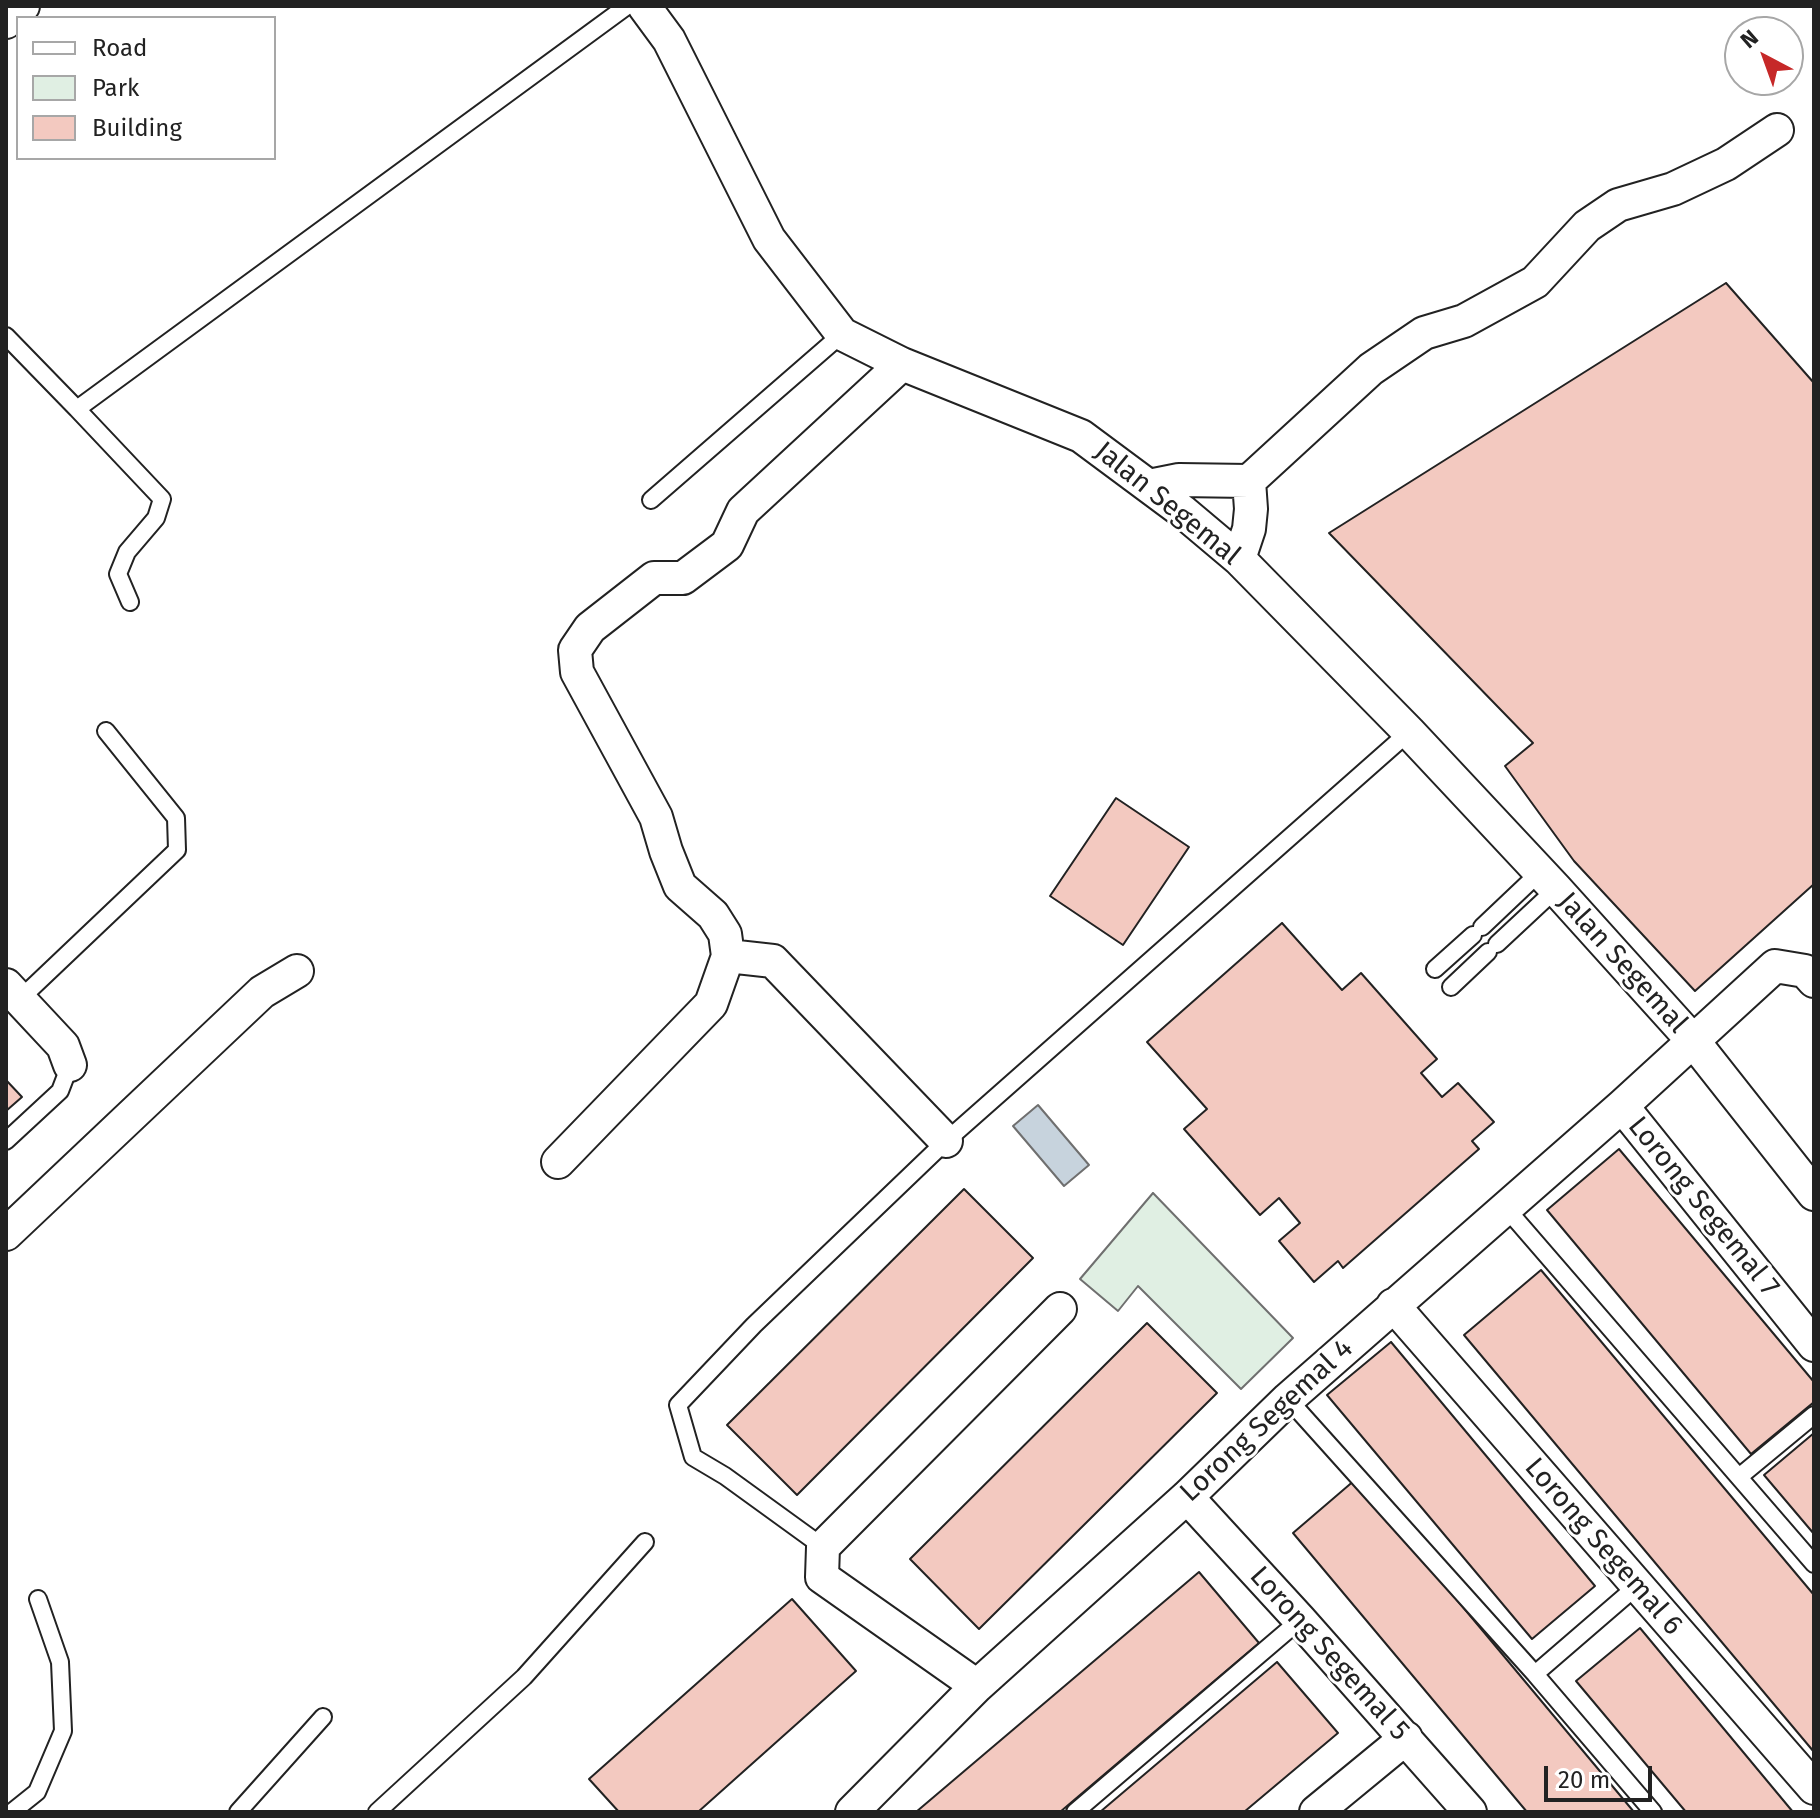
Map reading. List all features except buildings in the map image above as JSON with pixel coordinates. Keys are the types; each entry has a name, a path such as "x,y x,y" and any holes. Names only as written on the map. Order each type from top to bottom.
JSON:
{"street":[{"path":"6,22 23,6"},
{"name":"Jalan Segemal","path":"644,6 669,40 769,239 842,334 902,364 1081,436 1239,559 1409,732 1694,1042 1814,1194"},
{"path":"1149,486 1179,480 1249,481 1371,369 1424,333 1464,321 1535,282 1587,226 1618,205 1673,189 1726,164 1777,130"},
{"path":"558,1162 711,1004 728,956 725,934 713,915 680,886 656,817 577,672 575,650 590,628 654,578 683,578 727,545 743,511 902,364"},
{"path":"1239,559 1249,529 1249,481"},
{"path":"728,956 773,961 946,1141"},
{"name":"Lorong Segemal 4","path":"852,1812 977,1686 1187,1497 1288,1399 1694,1042 1775,966 1805,971 1814,981"},
{"path":"6,1234 262,992 297,971"},
{"path":"13,992 63,1046 70,1065"},
{"name":"Lorong Segemal 7","path":"1622,1106 1814,1345"},
{"name":"Lorong Segemal 6","path":"1393,1305 1814,1788"},
{"path":"977,1686 822,1577 823,1547 1060,1309"},
{"name":"Lorong Segemal 5","path":"1187,1497 1470,1812"},
{"path":"1316,1812 1406,1738"}],"lane":[{"path":"77,409 627,6"},
{"path":"651,500 842,334"},
{"path":"6,336 162,499 156,518 127,552 118,574 130,602"},
{"path":"13,992 177,850 176,818 106,731"},
{"path":"823,1547 725,1476 693,1457 678,1405 754,1325 946,1141 1409,732"},
{"path":"1435,969 1477,931 1548,881"},
{"path":"1451,987 1493,948 1548,881"},
{"path":"6,1141 60,1091 70,1065"},
{"path":"1505,1207 1814,1564"},
{"path":"1288,1399 1535,1674 1653,1812"},
{"path":"1739,1477 1814,1415"},
{"path":"377,1812 524,1677 645,1542"},
{"path":"1535,1674 1637,1586"},
{"path":"12,1812 37,1792 63,1731 60,1662 38,1599"},
{"path":"1075,1812 1300,1620"},
{"path":"238,1812 323,1717"}],"green space":[{"path":"1153,1193 1293,1338 1241,1389 1138,1286 1118,1311 1080,1279"}],"shaded area":[{"path":"1038,1105 1089,1165 1064,1186 1013,1126"}]}
